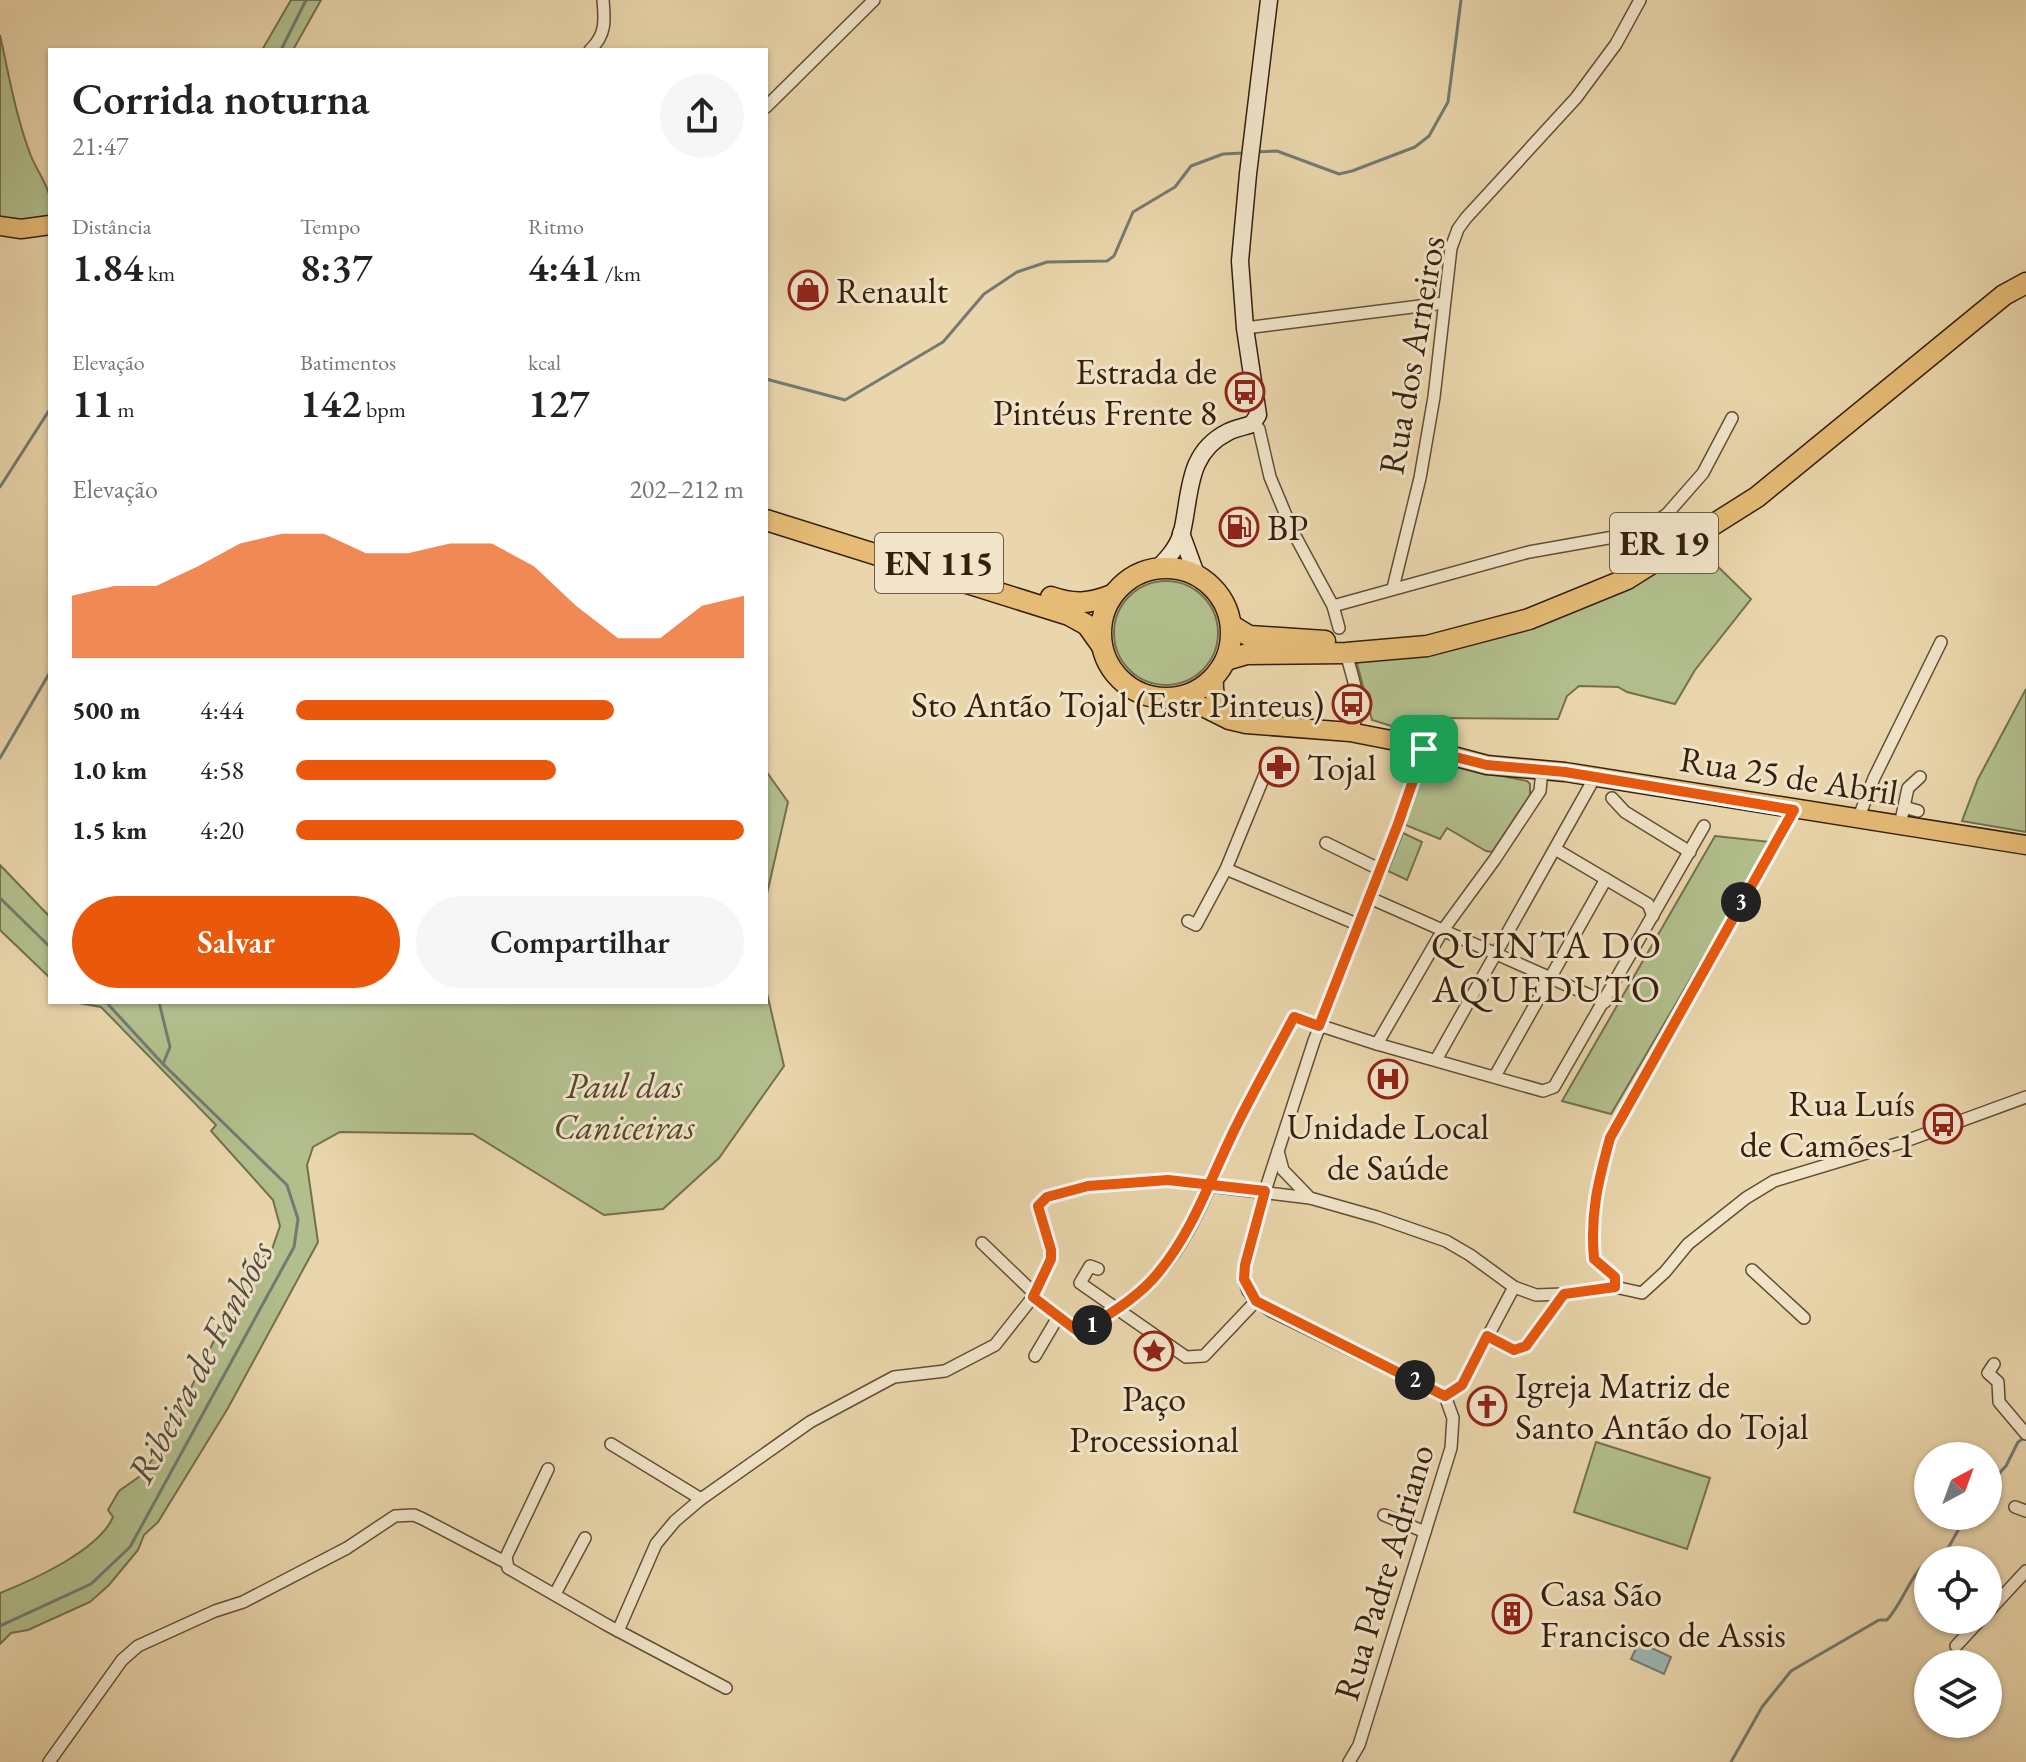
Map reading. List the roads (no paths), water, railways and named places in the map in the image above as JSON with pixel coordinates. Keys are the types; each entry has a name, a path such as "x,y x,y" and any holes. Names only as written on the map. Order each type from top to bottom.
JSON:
{"highway":[{"name":"ER 19","path":"1231,625 1249,636 1323,641 1427,634 1527,607 1624,568 1752,488 2000,285 2026,270"},
{"name":"ER 19","path":"1220,669 1247,654 1346,653 1427,646 1529,619 1627,579 1757,497 1981,313 2026,283"},
{"name":"EN 115","path":"768,511 1072,604 1093,603 1112,595"},
{"name":"EN 115","path":"768,521 1069,615 1087,625 1102,646"},
{"path":"1171,568 1196,574 1211,586 1225,604 1231,625 1231,643 1220,669 1183,697 1159,698 1139,692 1122,681 1109,665 1102,646 1102,619 1112,595 1128,579 1148,570 1171,568"}],"main road":[{"path":"0,226 21,229 48,225"},
{"path":"1220,669 1213,693 1218,707 1229,720"},
{"name":"Rua 25 de Abril","path":"1183,697 1229,720 1254,725 1350,732 1487,765 1595,777 1858,819 1902,816 2026,845"}],"street":[{"path":"592,48 603,34 603,0"},
{"path":"768,105 874,0"},
{"path":"1254,423 1257,410 1245,328 1240,261 1269,0"},
{"name":"Rua dos Arneiros","path":"1393,588 1420,478 1434,397 1451,248 1458,229 1576,98 1616,44 1640,0"},
{"path":"1245,328 1444,303"},
{"path":"1333,606 1529,552 1642,532 1667,514 1703,473 1732,418"},
{"path":"1157,569 1174,552 1181,533 1189,484 1205,450 1226,433 1254,423"},
{"path":"1254,423 1261,432 1270,477 1293,532 1333,606 1339,628"},
{"path":"1181,533 1196,574"},
{"path":"1858,819 1874,778 1941,642"},
{"path":"1346,653 1359,704 1358,720 1350,732"},
{"path":"1424,749 1381,870 1319,1026 1267,1185 1244,1279 1256,1301 1445,1396 1462,1385 1514,1287"},
{"path":"1377,1044 1443,930 1540,791 1542,770"},
{"path":"1188,921 1196,925 1226,869 1265,774"},
{"path":"1436,1060 1595,777"},
{"path":"1918,811 1902,816 1908,788 1920,777"},
{"path":"1612,798 1625,812 1690,852"},
{"path":"1615,1287 1615,1277 1594,1259 1591,1227 1597,1185 1610,1138 1794,810"},
{"path":"982,1243 1034,1296 1080,1333 1116,1309 1157,1276 1192,1224 1233,1132 1294,1017 1543,1091 1551,1089 1571,1061 1704,826"},
{"path":"1326,843 1381,870"},
{"path":"1555,849 1648,904 1653,916"},
{"path":"1226,869 1359,925"},
{"path":"1495,1076 1606,879"},
{"path":"1370,898 1605,1002"},
{"path":"1267,1185 1446,1241 1514,1287 1536,1295 1615,1287 1642,1293 1688,1244 1746,1198 1774,1181 1903,1142 2026,1097"},
{"path":"1278,1151 1280,1162 1290,1179 1310,1198"},
{"path":"618,1631 656,1544 675,1521 701,1499 810,1422 894,1377 945,1371 995,1345 1034,1296 1051,1259 1038,1206 1047,1197 1088,1186 1168,1180 1210,1186 1267,1185 1290,1179"},
{"path":"1098,1269 1090,1266 1080,1283 1186,1357 1204,1356 1256,1301"},
{"path":"1752,1270 1804,1318"},
{"path":"1487,1336 1514,1350 1526,1346 1564,1294"},
{"path":"1035,1356 1058,1317"},
{"path":"1994,1364 1988,1373 1998,1382 1999,1402 2025,1433"},
{"name":"Rua Padre Adriano","path":"1352,1761 1454,1434 1453,1418 1445,1396"},
{"path":"611,1444 701,1499"},
{"path":"548,1469 506,1559 508,1568 726,1688"},
{"path":"49,1762 113,1672 138,1646 215,1611 243,1602 340,1553 395,1516 414,1515 506,1559"},
{"path":"1384,1515 1425,1532"},
{"path":"555,1594 585,1538"},
{"path":"2002,1597 2026,1571"},
{"path":"1956,1646 1967,1634"}],"water":[{"path":"1639,1642 1671,1657 1664,1674 1631,1659"}],"waterway":[{"path":"282,48 306,0"},
{"name":"Ribeira de Fanhões","path":"1255,152 1277,151 1339,174 1415,147 1429,136 1448,102 1461,0"},
{"name":"Ribeira de Fanhões","path":"768,380 845,400 943,342 984,294 1017,272 1047,262 1107,261 1114,256 1133,212 1175,187 1191,166 1223,154 1244,153"},
{"path":"0,487 48,412"},
{"path":"0,758 48,675"},
{"path":"0,898 48,945"},
{"name":"Ribeira de Fanhões","path":"0,1626 91,1584 130,1547 294,1247 298,1219 287,1185 163,1064 108,1004"},
{"name":"Ribeira de Fanhões","path":"159,1004 170,1047 163,1064"},
{"path":"2002,1470 2018,1442 2026,1437"},
{"path":"1731,1762 1762,1707 1791,1671 1879,1620 1887,1620 1917,1572 1924,1564 1946,1552 1958,1530"}],"place":[{"name":"Renault","path":"808,290"},
{"name":"Estrada de Pintéus Frente 8","path":"1245,392"},
{"name":"BP","path":"1239,527"},
{"name":"Sto Antão Tojal (Estr Pinteus)","path":"1352,704"},
{"name":"Tojal","path":"1279,767"},
{"name":"Unidade Local de Saúde","path":"1388,1079"},
{"name":"Rua Luís de Camões 1","path":"1943,1124"},
{"name":"Paço Processional","path":"1154,1351"},
{"name":"Igreja Matriz de Santo Antão do Tojal","path":"1487,1406"},
{"name":"Casa São Francisco de Assis","path":"1512,1614"}],"district":[{"name":"QUINTA DO AQUEDUTO","path":"1547,967"}],"park label":[{"name":"Paul das Caniceiras","path":"624,1106"}]}
